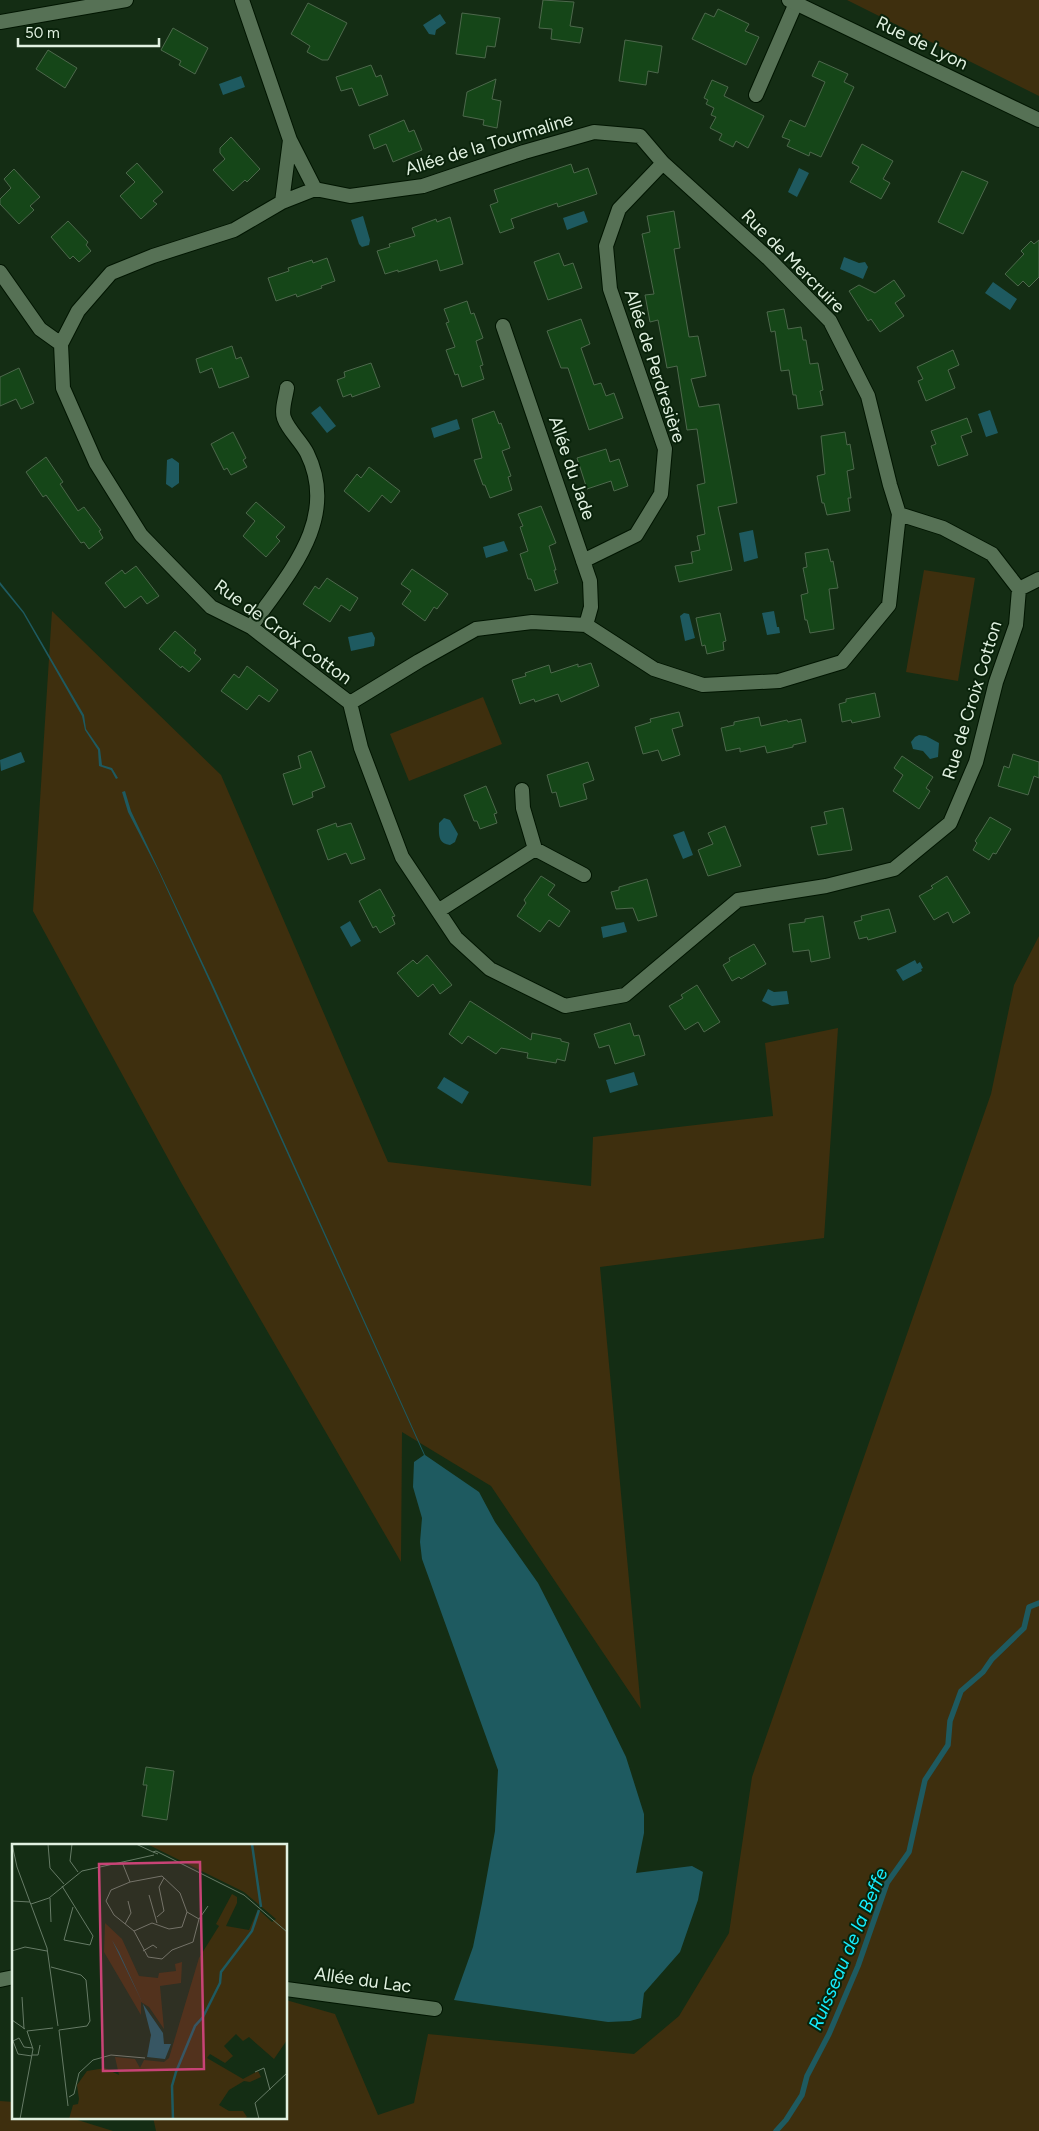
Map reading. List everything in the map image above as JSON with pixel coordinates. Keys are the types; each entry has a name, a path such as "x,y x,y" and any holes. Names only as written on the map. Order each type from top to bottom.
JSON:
{"street":[{"path":"0,22 126,0"},
{"path":"242,0 290,140 314,189"},
{"path":"756,95 793,2"},
{"name":"Rue de Lyon","path":"793,2 1039,120"},
{"name":"Allée de la Tourmaline","path":"314,189 350,196 423,186 524,152 594,132 640,136 662,164"},
{"path":"282,202 290,140"},
{"name":"Rue de Mercruire","path":"586,624 654,669 703,685 779,681 842,662 889,605 899,514 868,396 830,321 769,260 662,164"},
{"name":"Allée de Perdresière","path":"583,561 636,535 661,494 665,449 610,289 606,246 619,209 662,164"},
{"name":"Rue de Croix Cotton","path":"314,189 282,202 234,230 153,256 111,274 78,311 61,344 63,388 96,463 141,535 211,607 251,627 350,703 361,748 402,857 456,938 490,969 565,1006 625,995 738,900 826,886 894,869 950,823 976,762 996,682 1016,625 1019,589"},
{"path":"0,272 40,330 61,344"},
{"name":"Allée du Jade","path":"503,326 590,580 591,607 586,624"},
{"path":"251,627 306,548 316,516 316,480 307,453 284,417 287,388"},
{"path":"899,514 943,528 992,554 1019,589 1039,579"},
{"path":"350,703 418,661 476,629 532,622 586,624"},
{"path":"522,790 523,808 536,849 584,875"},
{"path":"438,911 536,849"},
{"name":"Allée du Lac","path":"288,1989 435,2009"}],"shaded area":[{"path":"847,0 1039,0 1039,96"},
{"path":"924,570 975,578 958,681 906,672"},
{"path":"52,611 221,775 388,1162 591,1186 593,1137 773,1116 765,1043 838,1028 824,1238 600,1267 641,1709 491,1486 402,1432 401,1562 182,1184 33,911"},
{"path":"483,697 502,744 409,781 390,734"},
{"path":"1039,936 1039,2131 156,2131 153,2118 288,2118 288,2001 335,2014 378,2115 414,2103 428,2034 634,2054 679,2016 729,1933 752,1777 991,1094 1014,985"},
{"path":"0,2101 12,2102 12,2118 71,2118 113,2131 0,2131"}],"water":[{"path":"440,14 446,23 436,30 435,35 429,34 423,25"},
{"path":"241,76 245,87 223,95 219,84"},
{"path":"799,168 809,173 797,197 788,192"},
{"path":"584,211 588,222 567,230 563,218"},
{"path":"363,216 370,240 369,245 362,247 359,244 351,220"},
{"path":"844,257 859,263 865,262 868,267 863,279 840,269"},
{"path":"993,282 1017,299 1010,310 985,293"},
{"path":"320,406 336,426 327,433 311,413"},
{"path":"990,410 998,433 986,437 978,414"},
{"path":"457,419 460,429 434,438 431,428"},
{"path":"172,458 179,463 179,483 172,488 166,484 167,460"},
{"path":"753,530 758,558 744,562 739,533"},
{"path":"504,541 508,551 486,558 483,547"},
{"path":"0,582 24,612 84,715 86,729 100,749 102,765 112,768 118,778 116,779 111,770 99,766 98,750 85,730 82,716 23,613 0,585"},
{"path":"774,611 780,633 767,635 762,613"},
{"path":"684,613 689,614 695,638 685,641 680,616"},
{"path":"372,632 375,638 374,646 351,651 348,637"},
{"path":"919,735 926,736 939,743 938,757 930,759 923,751 913,749 911,742"},
{"path":"21,752 25,762 1,771 0,760"},
{"path":"125,791 131,811 214,987 425,1455 479,1492 495,1522 538,1583 626,1757 644,1814 644,1833 636,1873 692,1866 703,1872 698,1900 680,1952 644,1993 641,2018 630,2021 608,2022 454,2000 473,1947 482,1903 495,1831 498,1770 422,1559 420,1542 422,1518 413,1487 414,1462 424,1455 212,987 158,870 128,812 122,792"},
{"path":"444,818 450,820 458,834 455,842 450,845 443,843 440,837 439,823"},
{"path":"684,831 693,855 683,859 673,835"},
{"path":"350,921 361,941 351,947 340,927"},
{"path":"624,922 627,932 603,938 601,927"},
{"path":"915,960 917,964 920,962 923,968 921,969 922,971 903,981 896,970"},
{"path":"768,989 774,992 787,991 789,1004 772,1006 762,1001"},
{"path":"634,1072 638,1085 610,1093 606,1080"},
{"path":"444,1077 469,1092 462,1104 437,1088"}],"building":[{"path":"543,0 574,2 570,26 583,28 580,43 551,39 552,29 539,28"},
{"path":"308,3 347,23 328,60 322,60 307,52 310,46 291,34"},
{"path":"718,9 749,24 745,31 759,37 746,65 692,39 705,13 714,17"},
{"path":"462,13 500,18 495,47 487,46 485,58 456,54"},
{"path":"173,28 208,48 195,74 179,65 181,61 161,50"},
{"path":"625,40 662,46 658,73 648,71 646,85 619,81"},
{"path":"48,50 77,68 65,88 36,69"},
{"path":"819,61 848,74 844,82 854,87 821,157 810,152 809,156 787,146 790,140 782,137 790,120 805,127 825,82 812,76"},
{"path":"371,65 376,77 381,75 388,95 359,106 352,88 341,91 336,77"},
{"path":"496,79 492,99 501,101 497,128 483,125 484,120 463,116 467,92"},
{"path":"712,80 728,87 724,96 764,116 748,148 736,141 733,147 719,140 722,134 710,128 716,117 711,115 714,108 706,104 708,100 704,98"},
{"path":"404,120 409,132 414,130 422,150 393,162 386,144 374,149 369,135"},
{"path":"231,137 260,169 247,182 245,180 233,191 213,170 225,159 220,153 220,148"},
{"path":"862,144 893,161 883,179 890,183 881,199 850,182 859,167 852,163"},
{"path":"137,163 163,192 153,201 157,204 141,219 120,196 135,182 126,173"},
{"path":"571,164 574,173 588,168 597,194 558,207 557,203 511,219 514,228 500,233 490,205 498,202 494,190"},
{"path":"14,169 40,197 30,206 34,210 19,224 0,204 0,199 11,188 4,179"},
{"path":"962,171 988,182 963,234 938,222"},
{"path":"674,211 680,248 674,249 689,337 698,336 706,376 691,379 699,407 719,404 737,503 718,507 732,570 679,582 675,566 693,563 691,552 700,550 697,536 705,534 697,485 705,483 697,429 687,430 677,366 667,368 658,320 650,322 645,295 654,294 642,234 650,232 647,216"},
{"path":"450,217 463,264 440,271 437,260 385,274 377,251 390,247 389,244 415,236 412,228 436,219 437,222"},
{"path":"68,221 88,242 86,245 91,251 79,262 73,256 70,259 51,237"},
{"path":"1039,240 1039,277 1029,287 1023,281 1018,286 1005,274 1024,254 1021,251 1031,241 1034,244"},
{"path":"559,253 564,266 573,263 582,288 548,300 534,262"},
{"path":"327,258 335,281 297,297 296,294 276,301 268,278 289,271 288,268 312,260 313,263"},
{"path":"894,280 905,296 895,303 904,316 880,332 871,319 868,321 849,291 859,285 875,293"},
{"path":"467,301 471,314 474,313 483,338 476,341 483,365 480,366 484,379 462,387 458,374 455,375 446,350 455,347 446,323 449,322 444,309"},
{"path":"784,309 788,329 801,327 803,340 806,340 810,364 818,363 823,390 820,391 823,405 798,409 796,395 793,395 789,370 781,371 775,331 771,332 767,312"},
{"path":"581,319 590,344 581,348 594,385 601,383 606,396 614,393 623,418 589,430 568,368 561,368 547,331"},
{"path":"232,346 236,359 241,357 249,377 219,388 212,368 200,373 196,359"},
{"path":"953,350 959,365 948,370 955,388 926,401 918,381 923,379 917,367"},
{"path":"371,363 380,387 352,397 351,394 343,397 337,380 345,377 344,372"},
{"path":"19,368 34,403 21,409 16,399 0,406 0,377"},
{"path":"494,411 499,424 501,423 510,448 502,451 511,476 508,477 512,490 490,498 474,460 482,458 472,419"},
{"path":"967,418 972,432 961,436 968,455 938,466 931,446 936,444 931,431"},
{"path":"233,432 246,458 243,460 247,467 231,475 227,468 224,470 211,444"},
{"path":"845,432 847,445 850,444 854,469 847,471 851,498 848,498 850,511 827,515 824,503 822,503 817,476 825,474 821,436"},
{"path":"606,449 610,462 619,459 628,486 614,491 611,481 587,489 577,458"},
{"path":"46,457 63,482 60,484 78,511 84,507 101,530 99,531 103,538 89,549 84,542 81,543 46,495 43,497 26,472"},
{"path":"369,467 400,491 391,503 382,495 369,512 344,491 357,474 361,478"},
{"path":"256,502 285,527 276,537 280,541 266,557 243,536 255,521 246,513"},
{"path":"541,506 556,543 549,546 558,583 535,591 531,579 528,579 520,554 528,551 520,527 523,526 518,514"},
{"path":"828,549 831,562 833,561 838,588 829,589 834,629 810,633 807,620 805,620 801,595 808,593 803,568 807,567 805,553"},
{"path":"136,566 159,596 147,604 141,596 125,608 105,583 122,570 125,574"},
{"path":"412,569 448,594 437,609 434,607 425,621 402,604 411,591 401,584"},
{"path":"327,578 358,598 350,611 341,605 330,622 303,604 315,586 319,589"},
{"path":"720,613 726,641 723,642 724,650 707,654 705,645 702,646 696,618"},
{"path":"175,631 196,650 194,653 201,659 189,672 182,666 181,668 159,649"},
{"path":"591,663 599,686 561,702 558,694 535,702 534,699 520,704 512,680 526,676 525,673 549,665 551,673 578,664 578,667"},
{"path":"247,666 278,690 269,702 259,695 247,710 221,691 234,674 239,678"},
{"path":"875,693 880,717 852,723 851,720 842,722 839,704 846,702 846,699"},
{"path":"679,712 683,726 672,729 680,755 662,761 658,750 643,754 635,727 651,722 650,719"},
{"path":"759,717 761,726 801,719 806,742 767,753 765,746 740,752 740,748 726,751 721,728 734,725 734,722"},
{"path":"311,751 325,787 312,792 313,797 293,805 283,774 301,768 298,756"},
{"path":"1013,754 1039,762 1039,778 1034,776 1028,795 998,786 1004,766 1009,768"},
{"path":"902,756 933,777 926,788 930,791 919,809 893,791 903,775 894,768"},
{"path":"588,762 594,780 583,784 587,799 560,807 556,792 552,793 547,775"},
{"path":"486,786 497,813 494,814 497,823 480,829 477,821 474,821 464,795"},
{"path":"843,808 852,850 818,855 811,827 827,824 824,812"},
{"path":"990,817 1011,829 996,854 993,853 989,860 973,850 977,843 975,841"},
{"path":"336,823 337,827 351,823 365,859 351,864 346,853 328,860 317,830"},
{"path":"725,826 741,866 708,876 698,850 713,844 708,833"},
{"path":"541,876 555,885 548,895 570,911 559,927 549,920 540,932 517,916 526,903 524,900"},
{"path":"947,876 970,913 953,923 948,912 934,920 919,896 933,888 931,886"},
{"path":"647,879 657,916 638,921 633,908 616,909 611,892 619,890 619,887"},
{"path":"380,889 395,916 392,917 395,924 380,933 376,926 373,928 359,901"},
{"path":"889,909 896,932 868,940 867,937 859,939 854,922 862,920 861,916"},
{"path":"823,916 830,958 811,962 809,950 793,952 789,924 805,922 805,919"},
{"path":"754,944 766,964 741,979 739,977 732,981 723,965 730,961 729,958"},
{"path":"427,955 452,985 440,994 433,984 418,997 397,973 413,960 417,964"},
{"path":"697,985 720,1022 704,1032 698,1022 685,1030 669,1006 683,998 681,995"},
{"path":"470,1001 531,1040 532,1033 561,1039 561,1041 569,1043 565,1061 557,1059 556,1063 527,1058 528,1053 501,1048 496,1054 468,1036 462,1044 449,1034"},
{"path":"630,1023 634,1036 639,1035 645,1055 615,1064 609,1045 599,1048 594,1034"},
{"path":"146,1767 174,1771 167,1820 142,1816 147,1785 143,1785"}],"waterway":[{"name":"Ruisseau de la Beffe","path":"776,2131 786,2120 802,2095 807,2076 829,2034 858,1966 887,1883 909,1852 925,1780 948,1745 950,1721 961,1691 983,1672 992,1659 1024,1628 1029,1607 1039,1603"}]}
